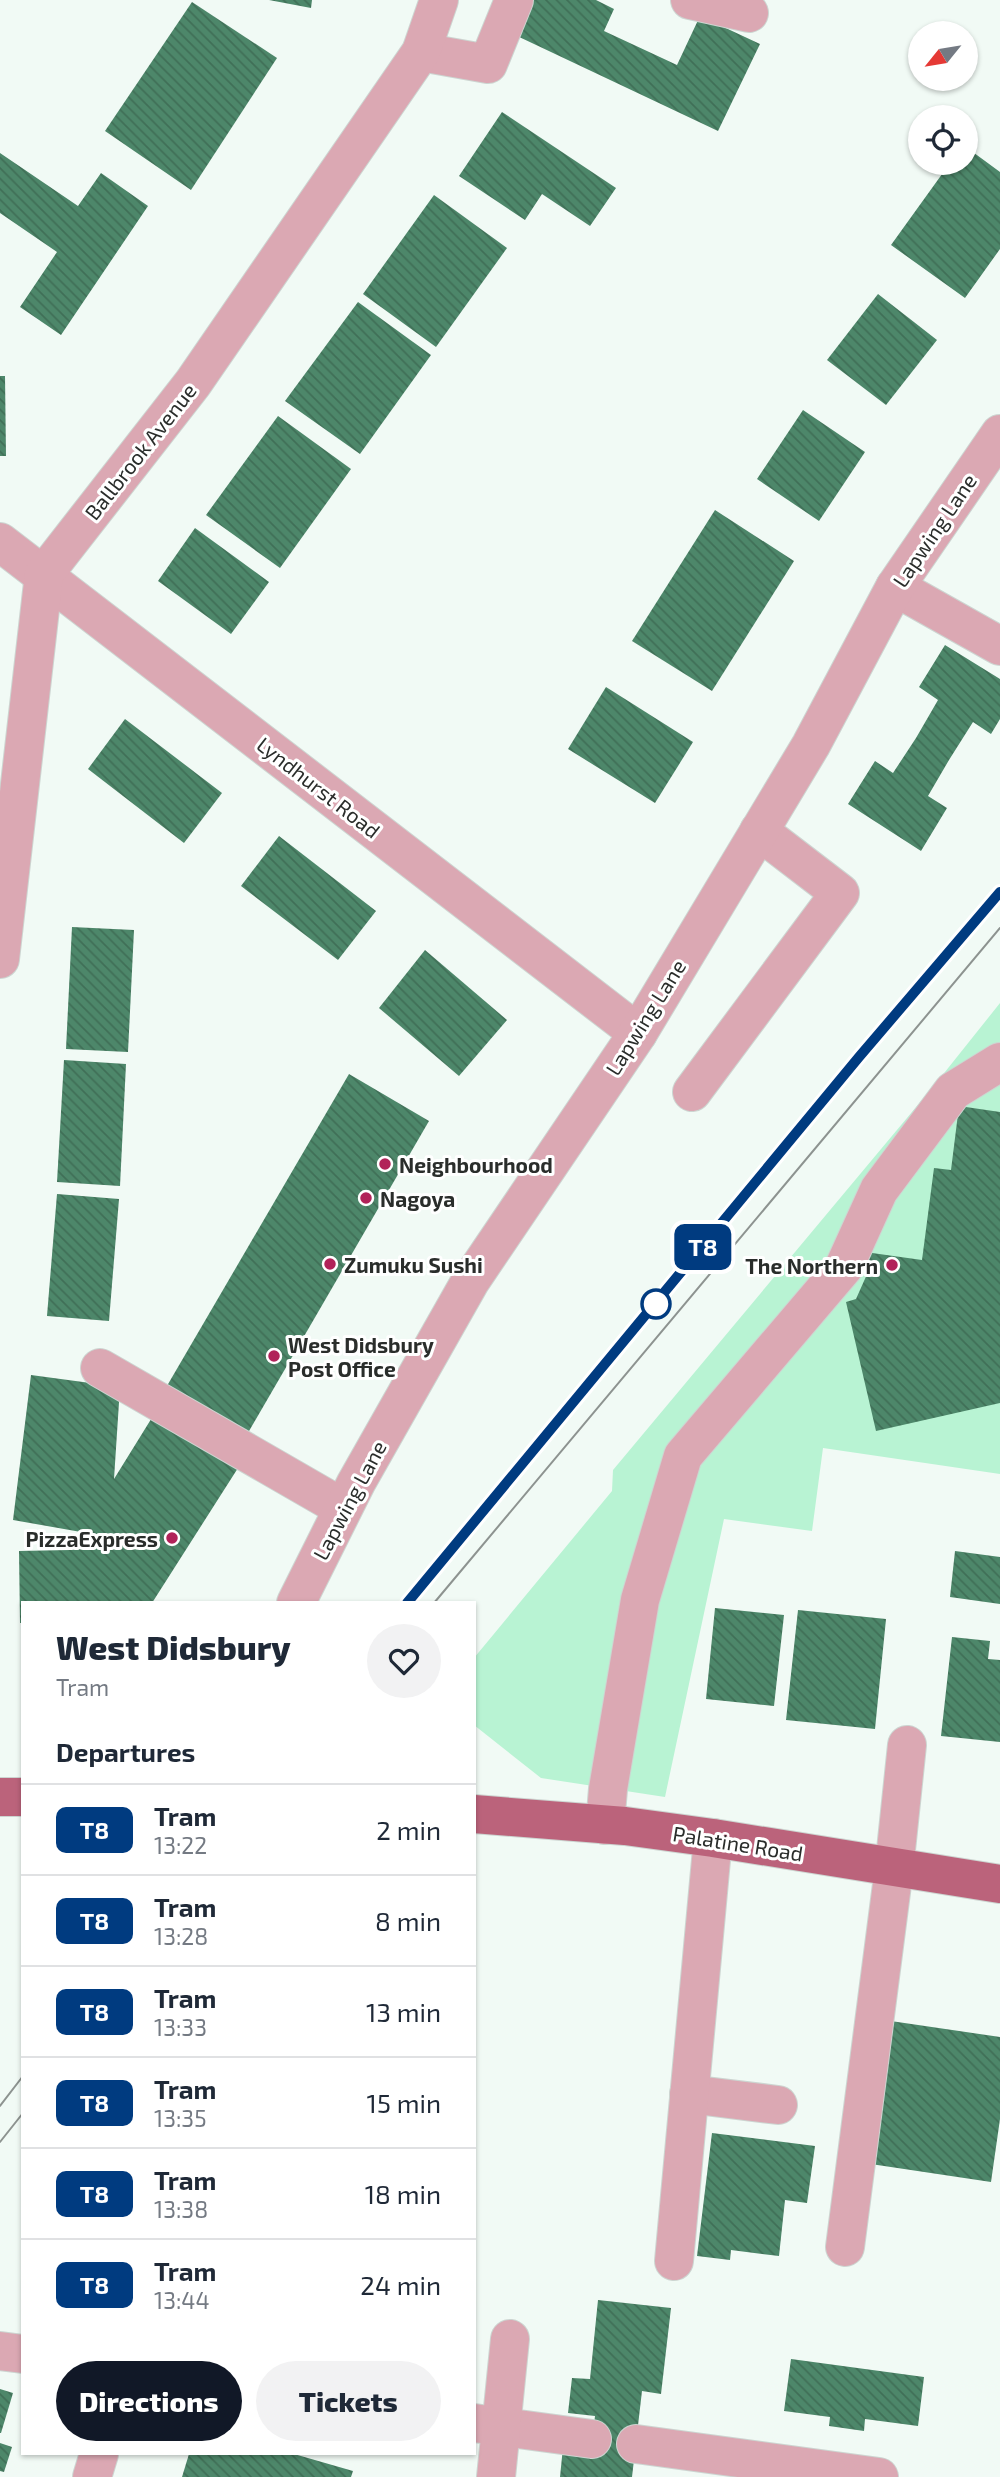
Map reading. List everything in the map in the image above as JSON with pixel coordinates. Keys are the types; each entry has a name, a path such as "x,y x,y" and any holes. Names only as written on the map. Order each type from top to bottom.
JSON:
{"main road":[{"path":"0,1797 21,1797"},
{"name":"Palatine Road","path":"476,1815 605,1825 713,1838 1000,1884"}],"street":[{"name":"Ballbrook Avenue","path":"44,574 193,383 421,52 439,0"},
{"path":"421,52 488,64 514,0"},
{"path":"690,0 749,13"},
{"name":"Lapwing Lane","path":"297,1601 343,1508 471,1280 638,1032 811,745 895,587 1000,434"},
{"name":"Lyndhurst Road","path":"0,542 638,1032"},
{"path":"0,959 2,907 44,574"},
{"path":"895,587 1000,646"},
{"path":"692,1092 840,893 759,831"},
{"path":"605,1825 608,1789 640,1600 683,1457 844,1267 879,1190 953,1091 1000,1062"},
{"path":"100,1368 343,1508"},
{"path":"845,2247 894,1869 907,1745"},
{"path":"674,2261 713,1838"},
{"path":"689,2094 778,2105"},
{"path":"496,2477 488,2424 510,2339"},
{"path":"0,2351 21,2354"},
{"path":"488,2424 592,2439"},
{"path":"636,2444 879,2477"},
{"path":"92,2477 99,2455"}],"green space":[{"name":"The Northern","path":"1000,1003 1000,1474 823,1448 812,1531 724,1519 665,1797 541,1778 476,1727 476,1656 612,1491 613,1470"}],"building":[{"path":"269,0 312,0 311,8"},
{"path":"532,0 596,0 614,9 604,31 677,65 700,16 760,44 718,131 515,35"},
{"path":"192,2 277,58 191,190 105,131"},
{"path":"502,112 616,188 590,226 542,194 525,220 459,176"},
{"path":"0,153 78,206 101,173 148,206 61,335 20,307 57,252 0,213"},
{"path":"978,156 1000,172 1000,249 965,298 891,245 941,175 978,175"},
{"path":"434,195 507,248 436,347 363,294"},
{"path":"878,294 937,340 886,405 827,360"},
{"path":"358,302 431,355 360,454 285,401"},
{"path":"0,376 5,376 6,456 0,456"},
{"path":"803,410 865,452 819,521 757,479"},
{"path":"278,416 351,469 280,568 206,515"},
{"path":"715,510 794,561 712,691 632,641"},
{"path":"195,528 269,582 231,634 158,581"},
{"path":"945,645 1000,679 1000,719 991,734 973,722 949,760 928,796 947,808 921,851 848,804 875,761 893,773 916,738 938,700 919,687"},
{"path":"606,687 693,742 655,803 568,749"},
{"path":"125,719 222,793 184,843 88,769"},
{"path":"279,836 376,911 338,960 241,886"},
{"path":"72,927 134,930 128,1052 66,1049"},
{"path":"425,950 507,1020 459,1076 379,1008"},
{"path":"64,1060 126,1064 120,1186 57,1182"},
{"path":"349,1074 429,1121 245,1438 164,1391"},
{"path":"959,1106 1000,1112 1000,1403 876,1431 846,1302 856,1299 868,1272 863,1270 865,1252 922,1260 934,1168 951,1170"},
{"path":"57,1194 119,1199 109,1321 47,1316"},
{"path":"31,1375 120,1387 114,1479 153,1416 238,1468 153,1601 21,1601 20,1623 19,1551 70,1550 81,1532 13,1520"},
{"path":"955,1551 1000,1557 1000,1604 950,1597"},
{"path":"715,1608 784,1615 774,1706 706,1699"},
{"path":"798,1610 886,1619 875,1729 786,1720"},
{"path":"952,1637 990,1641 988,1659 1000,1660 1000,1742 941,1736"},
{"path":"884,2020 1000,2037 1000,2119 991,2182 864,2163"},
{"path":"712,2133 815,2146 807,2203 785,2200 779,2256 731,2250 730,2260 697,2256"},
{"path":"598,2300 671,2308 661,2394 642,2391 632,2477 560,2477 563,2447 591,2450 595,2416 568,2413 572,2378 590,2379"},
{"path":"791,2359 924,2377 918,2426 865,2419 864,2431 829,2426 830,2417 784,2411"},
{"path":"0,2389 13,2393 1,2433 0,2433"},
{"path":"0,2443 12,2447 4,2472 0,2471"},
{"path":"189,2455 297,2455 353,2471 351,2477 182,2477"}],"tram line":[{"path":"409,1601 859,1057 1000,892"},
{"name":"T8","path":"409,1601 859,1057 1000,892"},
{"path":"436,1601 1000,928"},
{"path":"0,2106 21,2079"},
{"path":"0,2142 21,2116"}],"place":[{"name":"Neighbourhood","path":"385,1164"},
{"name":"Nagoya","path":"366,1198"},
{"name":"Zumuku Sushi","path":"330,1264"},
{"name":"The Northern","path":"892,1265"},
{"name":"West Didsbury Post Office","path":"274,1356"},
{"name":"PizzaExpress","path":"172,1538"}]}
